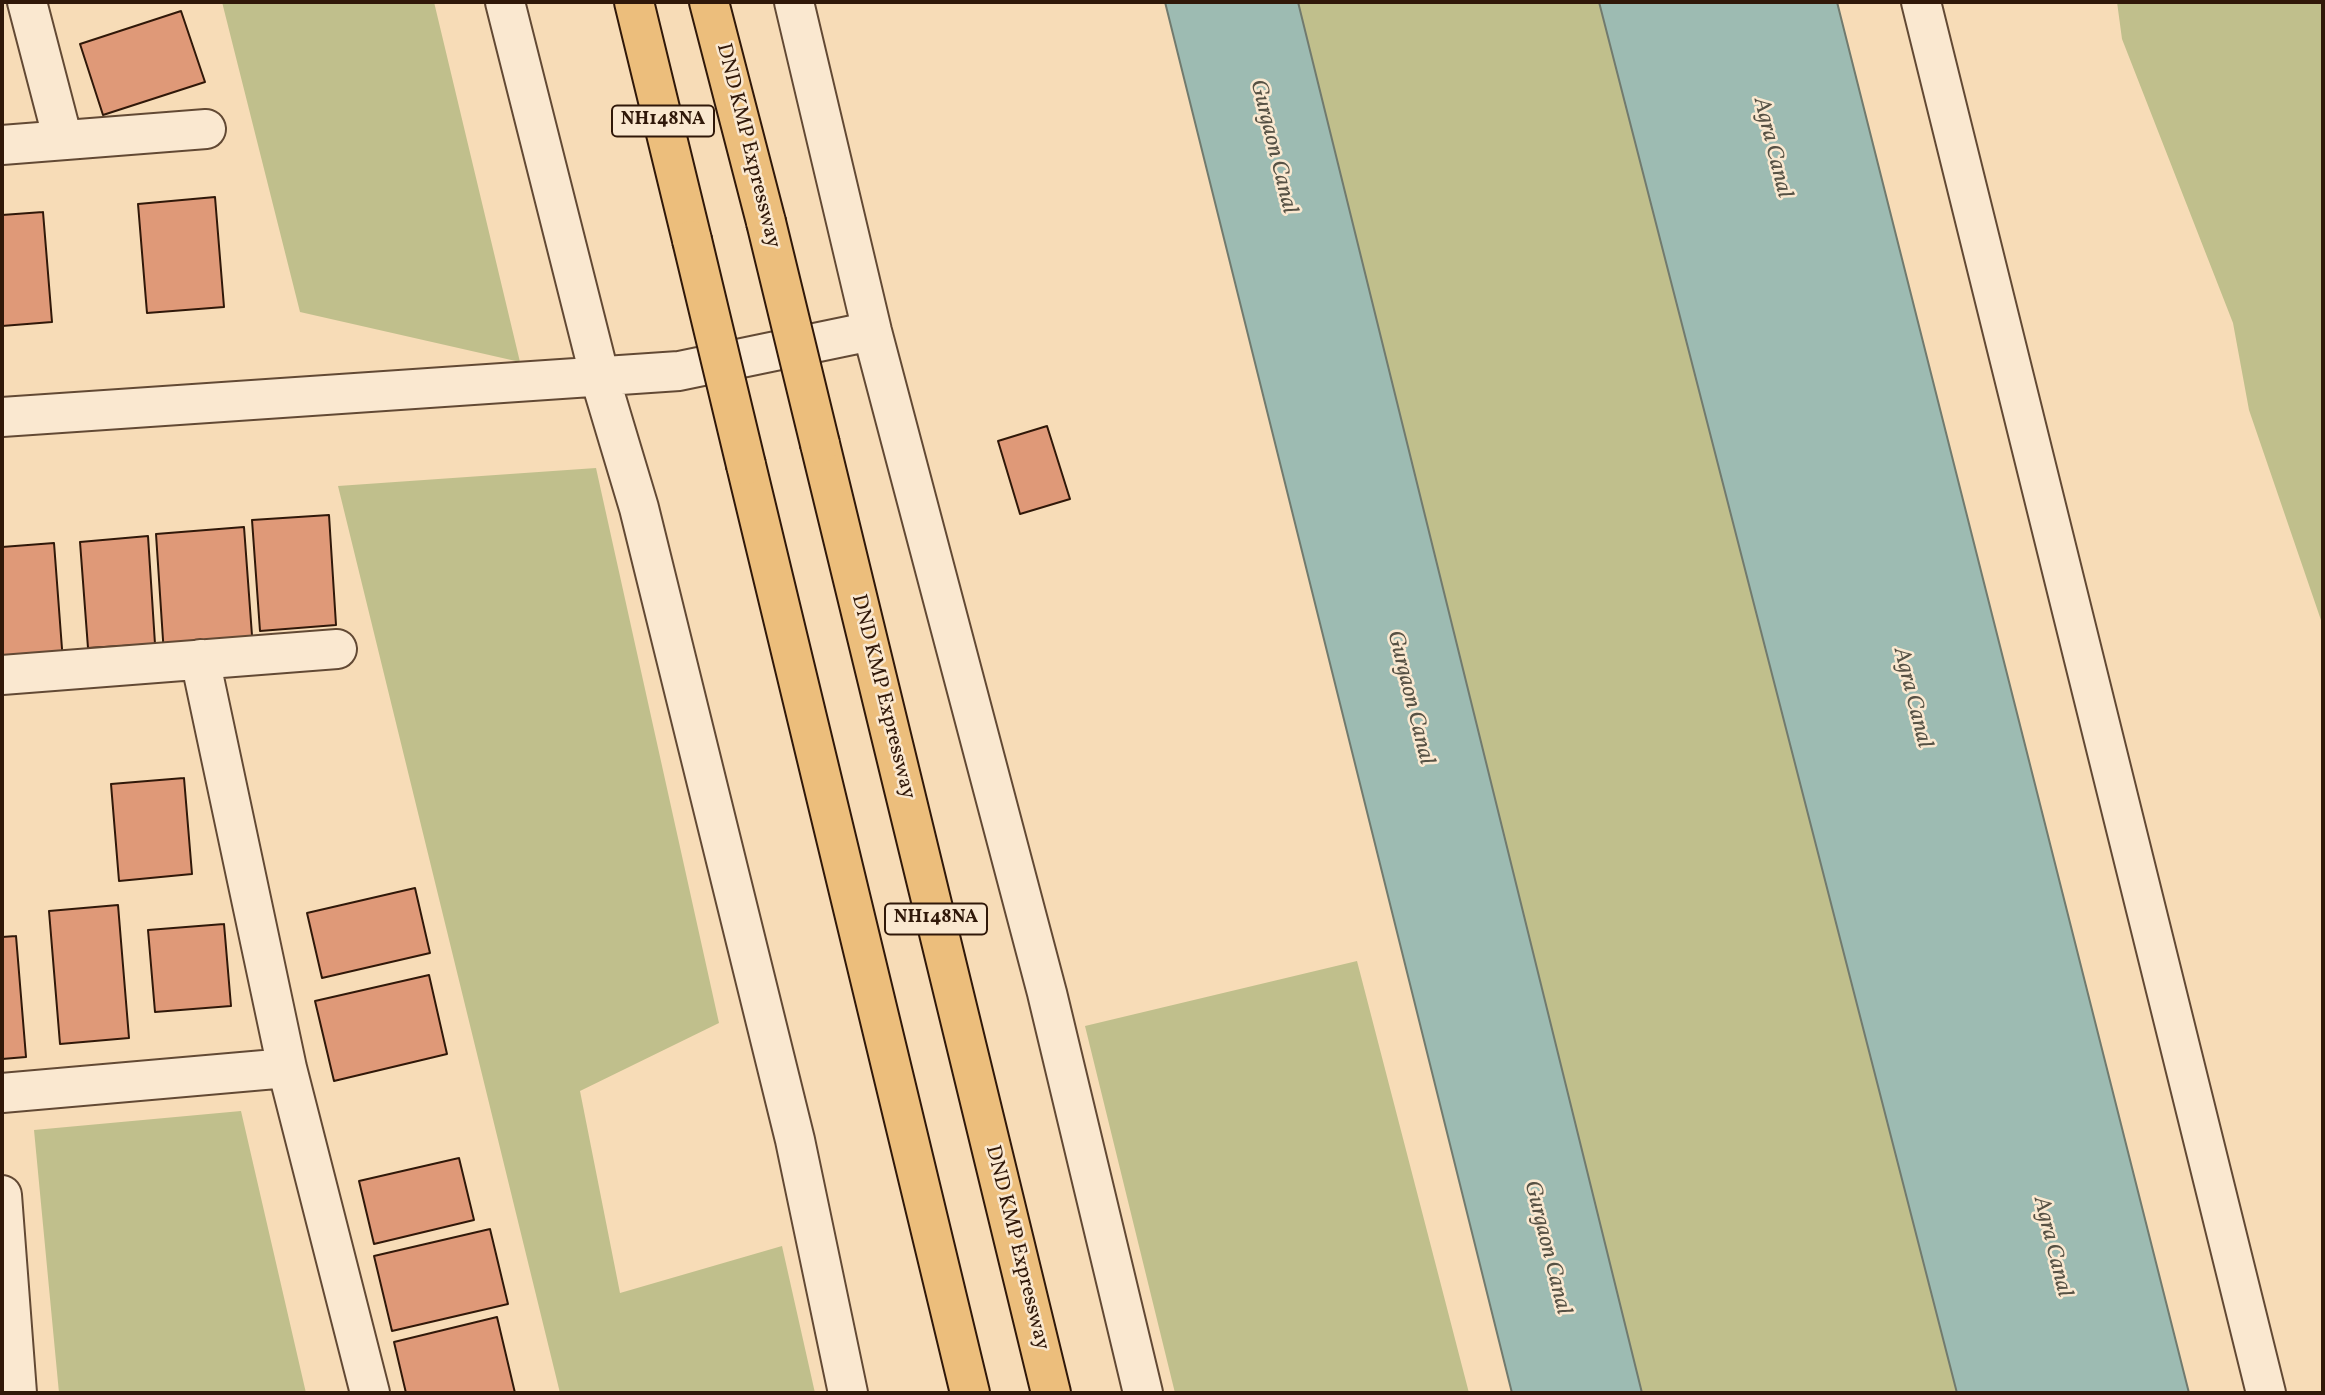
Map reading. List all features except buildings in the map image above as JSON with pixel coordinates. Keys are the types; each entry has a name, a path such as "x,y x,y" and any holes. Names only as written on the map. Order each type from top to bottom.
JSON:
{"highway":[{"name":"NH148NA","path":"634,2 970,1393"},
{"name":"DND KMP Expressway","path":"709,2 766,222 1051,1393"}],"street":[{"path":"27,2 63,140"},
{"path":"505,2 600,378 639,508 795,1140 848,1393"},
{"path":"794,2 872,331 1047,993 1143,1393"},
{"path":"1921,2 2266,1393"},
{"path":"2,145 206,129"},
{"path":"2,417 679,371 872,331"},
{"path":"2,674 337,649"},
{"path":"200,659 287,1068 370,1393"},
{"path":"2,1093 287,1068"},
{"path":"2,1195 16,1393"}],"shaded area":[{"path":"222,2 434,2 520,362 300,312"},
{"path":"1298,2 1599,2 1957,1393 1642,1393"},
{"path":"2117,2 2323,2 2323,626 2249,410 2233,323 2122,39"},
{"path":"596,468 719,1023 580,1091 620,1293 782,1246 815,1393 560,1393 338,486"},
{"path":"1357,961 1469,1393 1175,1393 1085,1026"},
{"path":"241,1111 306,1393 59,1393 34,1130"}],"water":[{"name":"Gurgaon Canal","path":"1165,2 1298,2 1642,1393 1512,1393"},
{"name":"Agra Canal","path":"1599,2 1837,2 2189,1393 1957,1393"}]}
